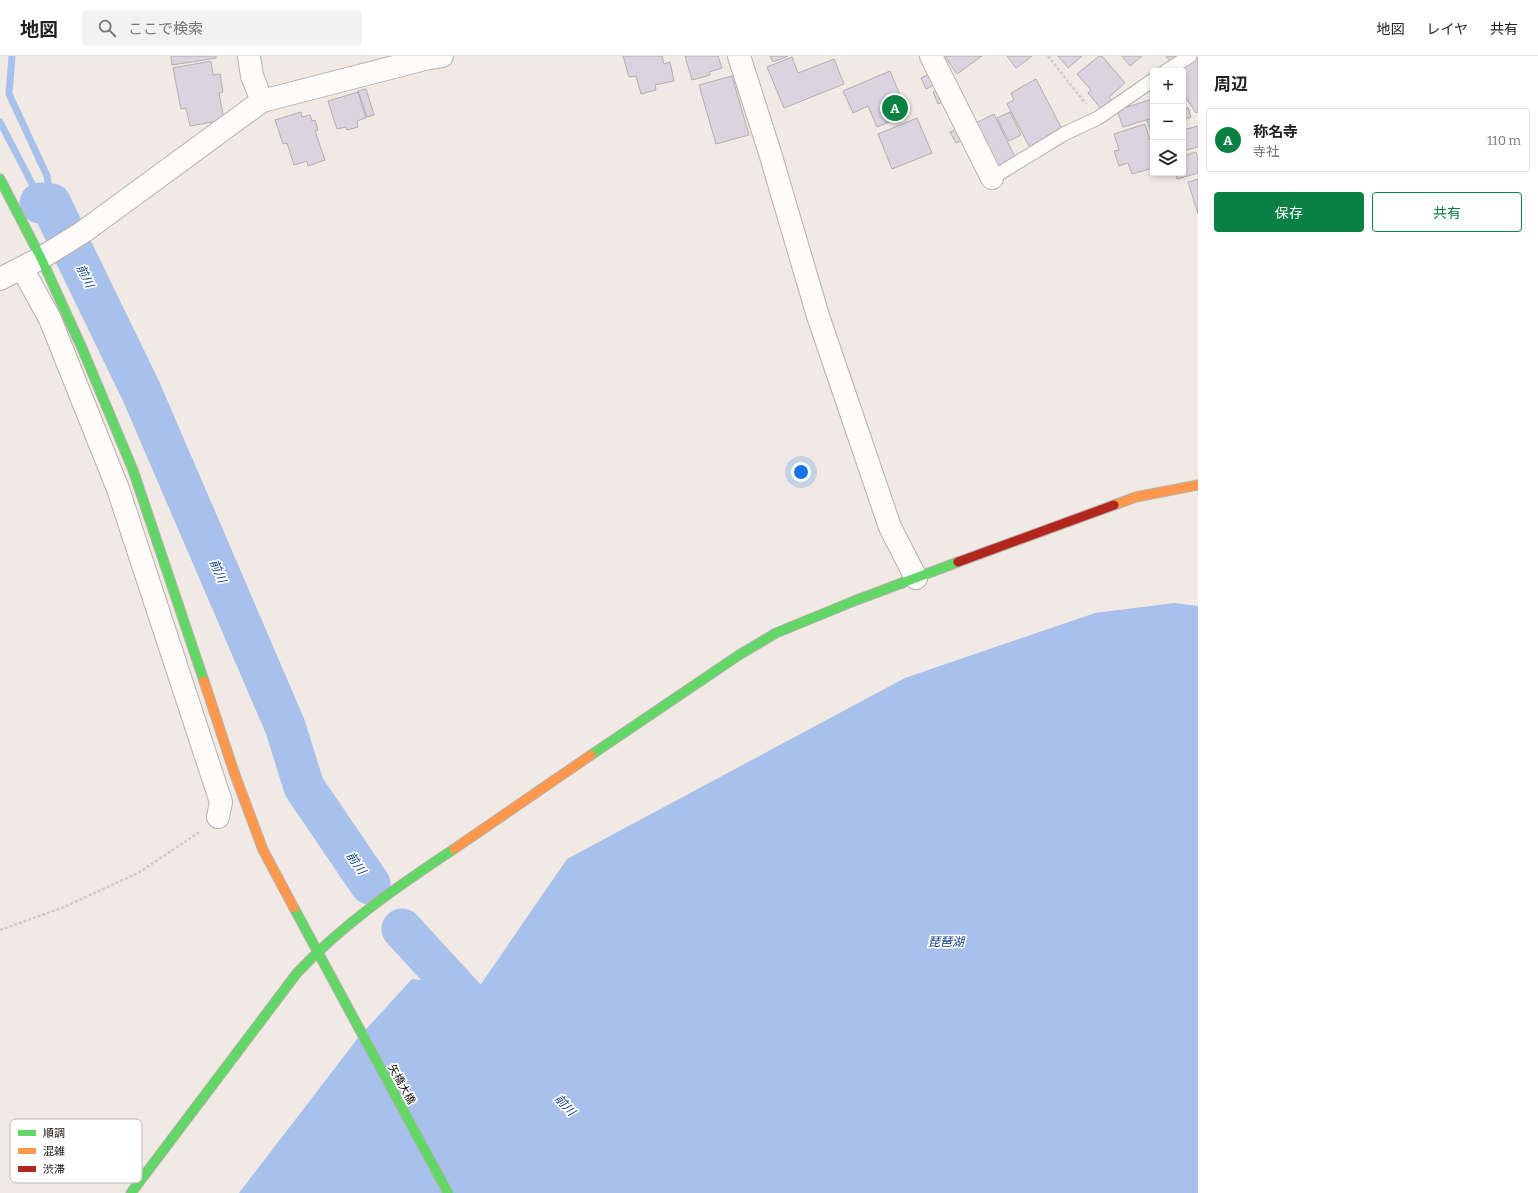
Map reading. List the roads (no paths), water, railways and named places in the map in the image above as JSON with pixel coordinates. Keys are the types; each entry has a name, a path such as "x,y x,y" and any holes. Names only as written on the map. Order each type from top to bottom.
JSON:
{"street":[{"path":"249,56 252,76 262,101"},
{"path":"0,279 48,254 83,232 262,101 425,59 442,56"},
{"path":"739,56 770,153 823,331 890,526 916,578"},
{"path":"931,56 992,178"},
{"name":"矢橋大橋","path":"0,179 27,229 48,254 82,348 133,470 234,772 263,850 448,1193"},
{"path":"22,268 50,319 118,489 221,802 218,817"},
{"path":"142,1178 297,973 317,951 358,915 739,655 776,633 854,601 916,578 1136,497 1198,485"},
{"path":"131,1193 139,1183"}],"lane":[{"path":"1171,68 1190,56"},
{"path":"992,178 1064,134 1098,118 1150,82"}],"water":[{"name":"琵琶湖","path":"1174,603 1198,606 1198,1193 239,1193 358,1038 412,979 479,987 567,859 905,678 1095,613"}],"waterway":[{"path":"12,56 9,94 47,176 51,204"},
{"path":"0,122 42,203"},
{"name":"前川","path":"40,203 51,204 63,229"},
{"name":"前川","path":"74,253 141,391 285,726 304,787 370,884"},
{"name":"前川","path":"402,929 491,1026"}],"place":[{"name":"称名寺","path":"895,108"}]}
